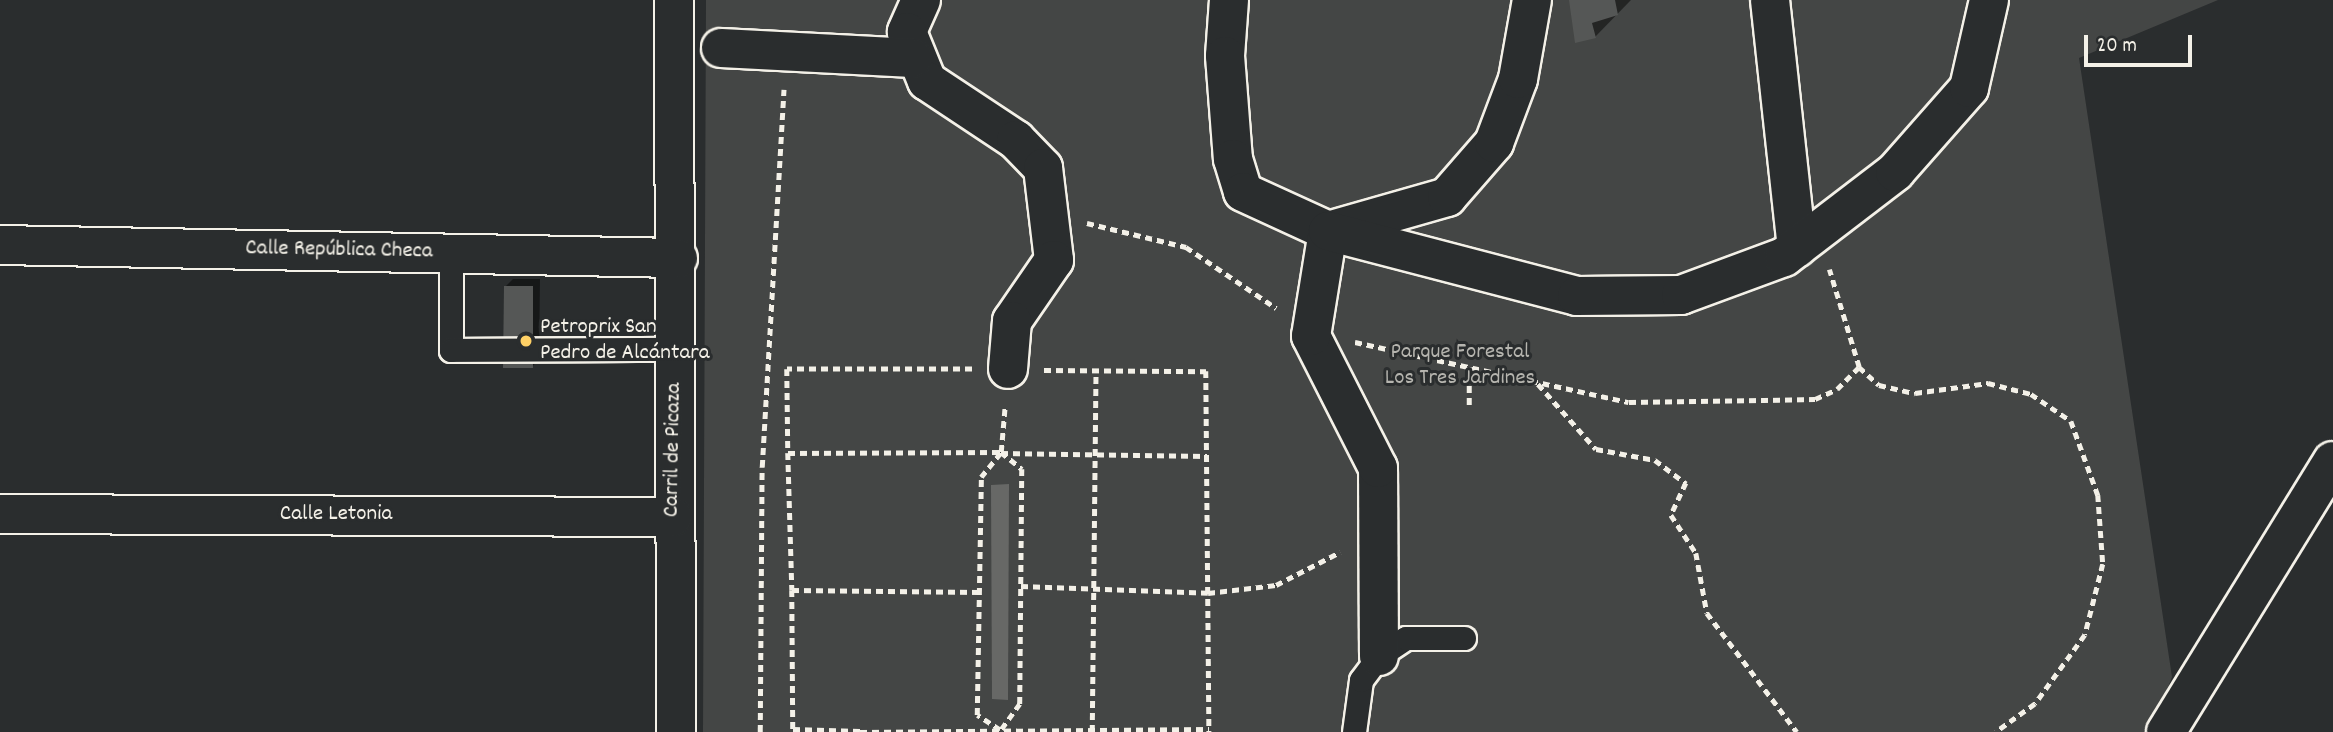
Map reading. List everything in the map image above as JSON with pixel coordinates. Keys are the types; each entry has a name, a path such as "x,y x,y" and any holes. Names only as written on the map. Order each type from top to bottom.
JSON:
{"street":[{"name":"Carril de Picaza","path":"674,0 678,258 673,517 676,732"},
{"path":"921,0 907,32 913,58 935,88 1016,140 1043,168 1052,215 1054,260 1012,321 1008,369"},
{"path":"1229,0 1225,56 1233,159 1243,192 1328,232 1577,296 1629,298 1681,295 1807,240 1895,172 1969,88 1989,0"},
{"path":"1328,232 1447,197 1494,143 1518,79 1531,0"},
{"path":"1770,0 1807,240"},
{"path":"721,48 913,58"},
{"path":"1328,232 1311,336 1378,468 1379,656"},
{"name":"Calle República Checa","path":"0,245 678,258"},
{"path":"2166,732 2333,461"},
{"name":"Calle Letonia","path":"0,514 673,517"}],"lane":[{"path":"451,253 451,350 676,349"},
{"path":"1354,732 1361,680 1379,656 1406,638 1464,638"}],"path":[{"path":"760,732 762,467 786,52"},
{"path":"1052,215 1186,247 1233,274 1311,336 1629,402 1815,399 1837,389 1859,367"},
{"path":"1807,240 1859,367 1879,385 1915,393 1988,383 2031,394 2071,421 2098,495 2103,564 2085,635 2035,704 1996,732"},
{"path":"1469,367 1469,405"},
{"path":"787,369 1008,369 1096,372 1206,371 1209,731 793,729 787,369"},
{"path":"1000,731 977,715 981,477 1001,453 1008,369"},
{"path":"1092,731 1096,372"},
{"path":"1538,384 1596,449 1655,460 1686,483 1671,515 1696,553 1707,613 1797,732"},
{"path":"788,453 1207,456"},
{"path":"1000,731 1020,704 1022,469 1001,453"},
{"path":"1021,586 1208,593 1276,585 1377,530"},
{"path":"792,590 979,592"}],"green space":[{"name":"Parque Forestal Los Tres Jardines","path":"706,0 2218,0 2079,58 2172,677 2161,705 2144,732 703,732"}],"shaded area":[{"path":"1009,484 1008,700 992,699 991,485"}],"building":[{"path":"1569,0 1615,0 1618,15 1592,23 1596,38 1575,43"},
{"path":"504,286 533,286 533,368 503,368"}],"place":[{"name":"Petroprix San Pedro de Alcántara","path":"526,341"}]}
